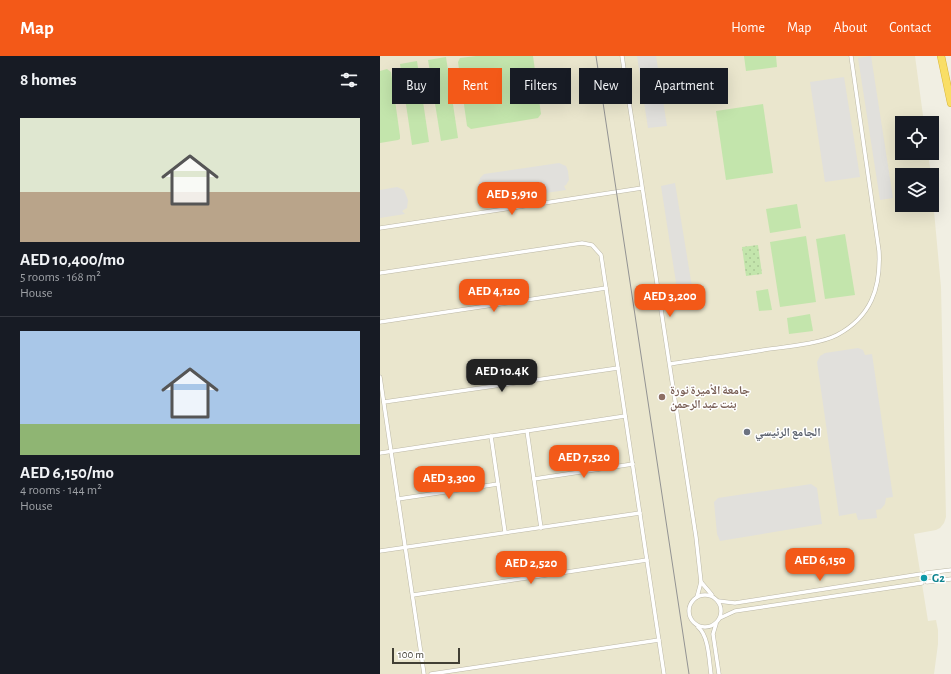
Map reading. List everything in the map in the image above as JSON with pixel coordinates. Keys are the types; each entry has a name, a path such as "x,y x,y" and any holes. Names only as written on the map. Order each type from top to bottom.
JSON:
{"highway":[{"path":"941,56 951,103"}],"street":[{"path":"622,56 695,530 701,582 697,597"},
{"path":"670,364 791,346 836,335 856,320 870,304 875,293 878,280 880,268 879,251 851,56"},
{"path":"380,228 642,188"},
{"path":"380,273 582,243 592,245 601,255 664,674"},
{"path":"380,322 606,288"},
{"path":"384,402 618,368"},
{"path":"380,377 424,674"},
{"path":"380,453 625,416"},
{"path":"527,431 541,528"},
{"path":"491,436 505,532"},
{"path":"534,479 632,464"},
{"path":"398,499 498,484"},
{"path":"380,551 640,513"},
{"path":"412,595 647,560"},
{"path":"926,574 951,570"},
{"path":"934,572 933,578 935,581"},
{"path":"718,601 735,603 920,574"},
{"path":"927,582 951,578"},
{"path":"701,582 718,601 722,610 713,634 719,674"},
{"path":"720,618 735,611 922,583"},
{"path":"711,674 705,638 702,630 691,620 689,610 693,600 697,597 706,595 714,598"},
{"path":"698,626 708,627 717,623"},
{"path":"431,674 659,640"}],"shaded area":[{"name":"جامعة الأميرة نورة بنت عبد الرحمن","path":"380,56 915,56 923,116 895,116 895,160 929,160 930,168 895,168 895,212 934,212 941,287 946,517 940,528 914,534 928,621 936,620 938,630 938,644 934,674 380,674"},
{"path":"637,56 656,56 658,68 640,68 640,76"},
{"path":"871,56 893,198 880,200 858,58"},
{"path":"844,77 860,177 825,182 810,82"},
{"path":"644,104 664,104 667,126 648,128"},
{"path":"559,163 566,166 568,171 569,180 564,186 566,190 539,194 536,190 516,193 517,197 492,201 488,198 481,197 478,185 480,178 484,174"},
{"path":"675,183 692,287 677,289 661,186"},
{"path":"397,187 404,190 408,200 407,208 402,211 405,214 380,218 380,190"},
{"path":"858,348 863,350 865,355 872,354 893,497 886,498 885,504 881,509 876,510 877,518 858,520 856,513 839,516 817,362 820,356 825,353"},
{"path":"811,484 817,488 822,524 720,541 717,534 714,502 718,498"}],"green space":[{"path":"476,56 533,56 535,68 510,68 510,104 540,104 541,114 538,118 471,129 467,126 464,104 502,104 502,68 459,68 458,62 460,58"},
{"path":"744,56 776,56 777,67 746,71"},
{"path":"446,57 448,70 448,104 453,104 458,138 441,141 435,104 440,104 440,68 429,68 428,60"},
{"path":"417,61 418,68 401,68 400,64"},
{"path":"387,69 391,72 392,104 396,104 400,139 380,143 380,71"},
{"path":"406,104 423,104 429,142 412,145"},
{"path":"763,104 773,173 726,180 716,111"},
{"path":"797,204 801,228 770,233 766,209"},
{"path":"845,234 855,295 825,299 816,239"},
{"path":"806,236 816,302 780,307 770,242"},
{"path":"758,245 762,274 746,276 742,247"},
{"path":"768,289 772,310 759,311 756,291"},
{"path":"810,314 813,331 789,334 787,318"}],"tram line":[{"path":"596,56 689,674"}],"place":[{"name":"جامعة الأميرة نورة بنت عبد الرحمن","path":"662,397"},
{"name":"الجامع الرئيسي","path":"747,432"},
{"name":"G2","path":"924,578"}]}
